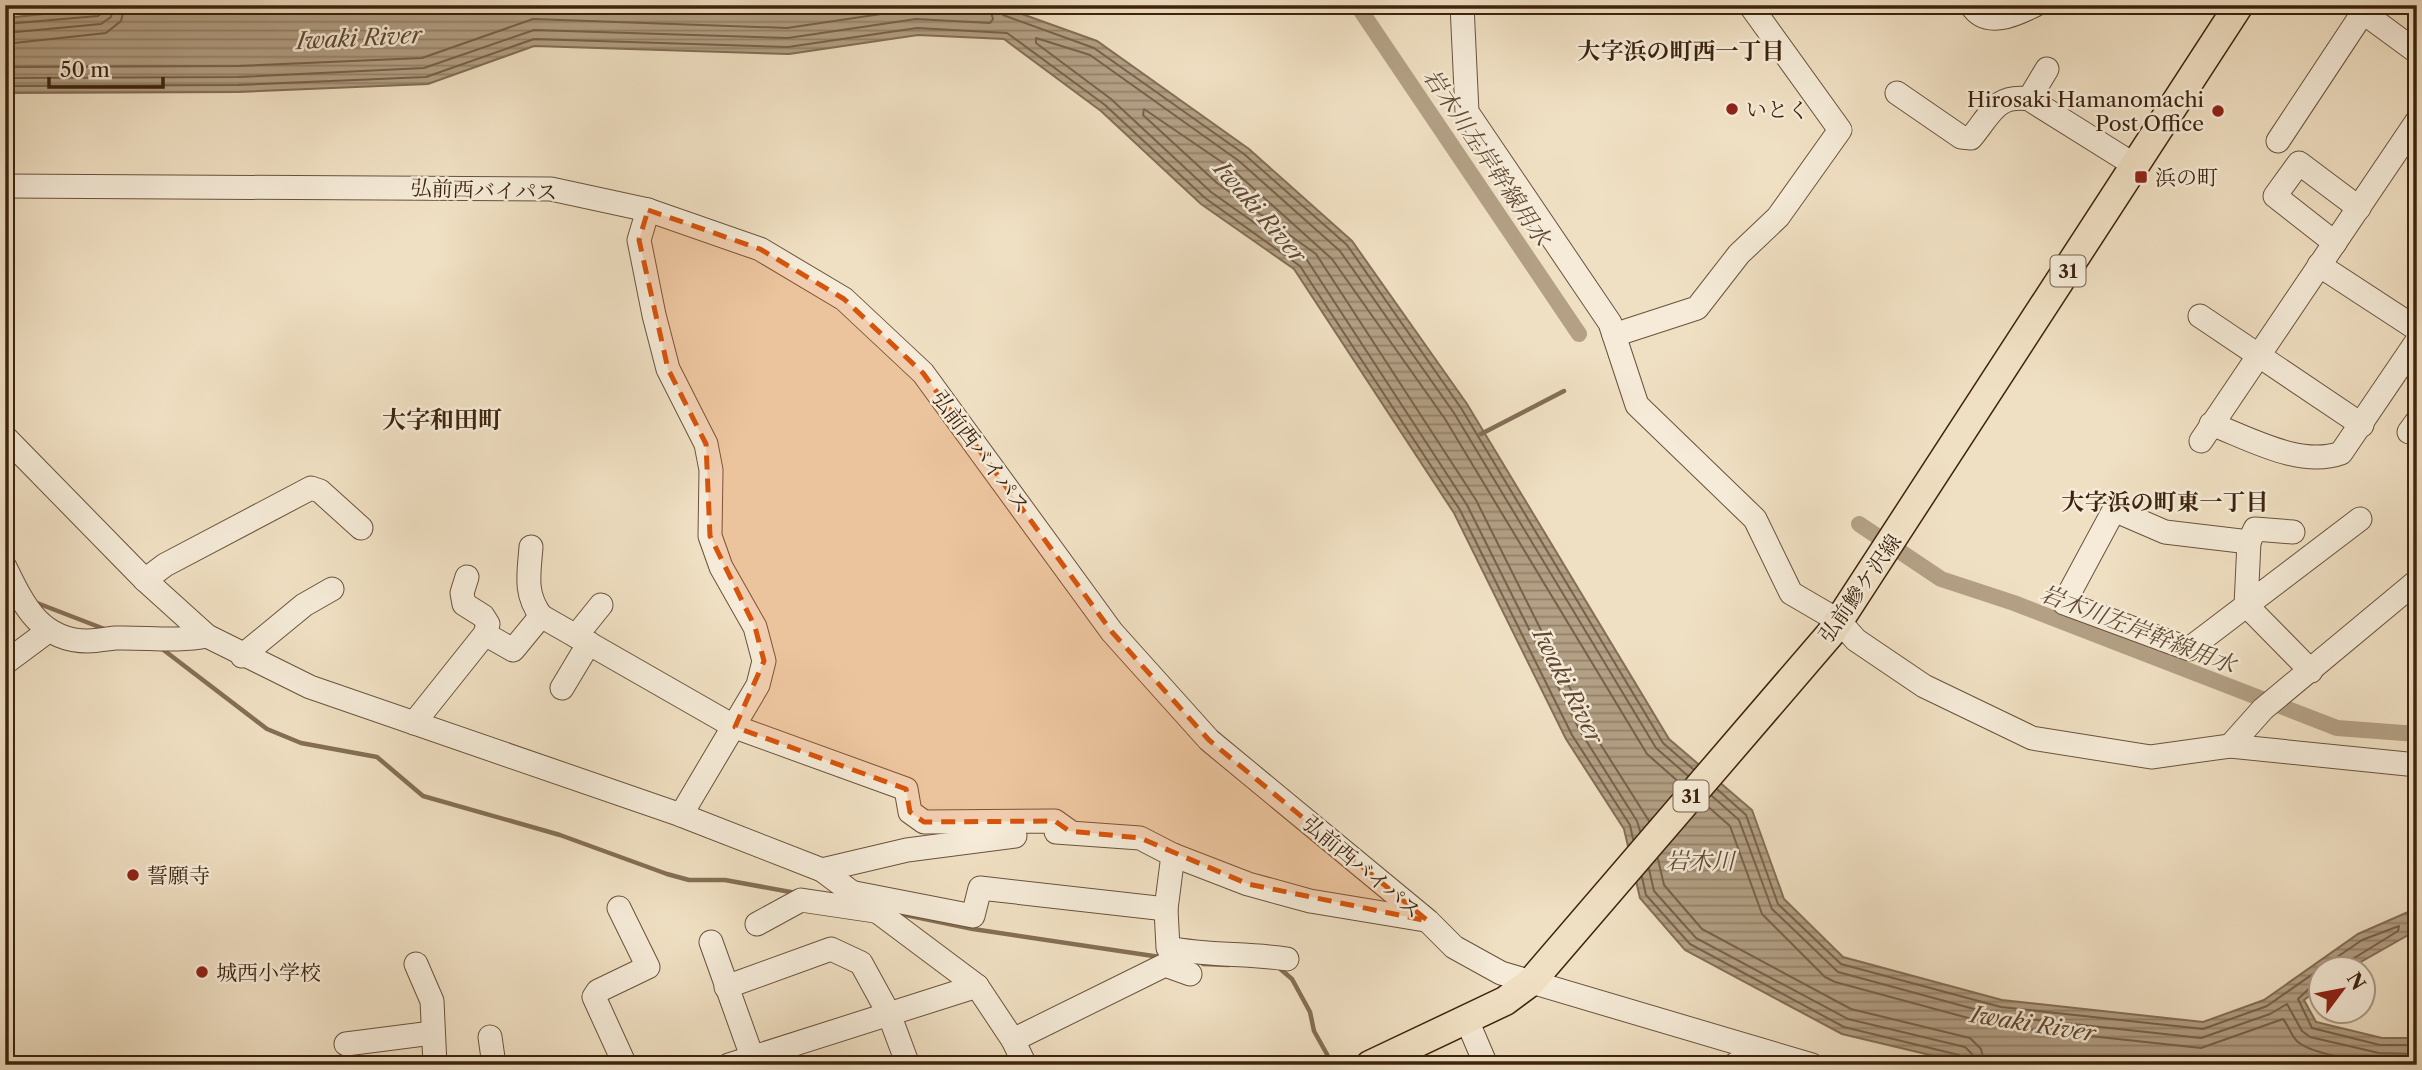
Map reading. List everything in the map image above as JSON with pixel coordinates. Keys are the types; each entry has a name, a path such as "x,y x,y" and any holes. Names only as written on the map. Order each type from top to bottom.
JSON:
{"main road":[{"name":"弘前鰺ケ沢線","path":"1370,1065 1505,1001 1532,981 1835,627 2239,5"}],"street":[{"path":"1462,5 1467,112 1610,323 1637,405 1755,519 1791,593 1835,627 1924,686 2032,738 2151,757 2230,746 2417,765"},
{"path":"1614,335 1697,308 1739,254 1778,217 1840,130 1750,5"},
{"path":"1971,5 1976,14 1992,19 2013,16 2035,5"},
{"path":"2278,141 2362,8 2417,52"},
{"path":"2029,99 2047,69"},
{"path":"1897,93 1961,137 1971,138 2001,102 2012,96 2029,99 2136,166"},
{"path":"2417,121 2206,432 2292,454 2328,458 2341,453 2417,341"},
{"path":"2335,243 2275,196 2299,163 2359,208"},
{"name":"弘前西バイパス","path":"5,186 551,188 648,210 760,249 844,299 923,373 1112,632 1209,740 1428,921 1454,947 1501,973 1765,1057 1812,1065"},
{"path":"648,210 639,240 668,369 706,444 711,470 710,536 721,567 755,627 764,661 758,685 681,815"},
{"path":"2319,265 2417,329"},
{"path":"2200,316 2362,425"},
{"path":"5,437 145,580 207,636 242,656 310,687 681,815 822,870 977,986 1013,1040 1025,1065"},
{"path":"145,580 165,565 311,488 320,491 361,528"},
{"path":"2249,542 2165,532 2115,510 2064,603 2189,649 2360,519"},
{"path":"2293,532 2255,529 2249,542 2246,605 2311,671"},
{"path":"531,547 527,583 530,602 541,616 735,727 906,789 910,812 924,822 1055,821 1069,831"},
{"path":"5,567 28,613 48,631 86,641 115,638 178,641 207,636"},
{"path":"414,723 485,634 488,624 483,616 464,604 462,593 467,577"},
{"path":"2230,746 2270,703 2417,581"},
{"path":"242,656 304,605 332,589"},
{"path":"562,688 582,640 601,605"},
{"path":"485,634 513,650 541,616"},
{"path":"5,663 48,631"},
{"path":"822,870 907,850 1069,831 1140,838 1173,855 1248,884 1310,901 1428,921"},
{"path":"1173,855 1166,909 1168,948 1206,955 1251,954 1287,959"},
{"path":"849,891 973,916 980,888 1166,909"},
{"path":"757,924 801,900 875,911"},
{"path":"619,908 648,967 598,991 594,998 625,1065"},
{"path":"711,942 726,986 745,1062 977,986"},
{"path":"726,986 831,949 861,963 889,1014 908,1065"},
{"path":"416,964 432,1001 435,1065"},
{"path":"1013,1040 1164,965 1190,974"},
{"path":"1466,1018 1486,1065"},
{"path":"346,1044 432,1033"},
{"path":"490,1037 494,1065"},
{"path":"1734,1065 1765,1057"}],"highlighted area":[{"path":"648,210 760,249 844,299 923,373 1112,632 1209,740 1428,921 1248,884 1140,838 1069,831 1055,821 924,822 910,812 906,789 735,727 764,661 755,627 710,536 706,444 668,369 639,240"}],"water":[{"name":"岩木川","path":"133,5 997,5 1097,41 1249,149 1352,241 1467,404 1669,739 1752,810 1784,899 1843,957 2002,1000 2203,1022 2264,1000 2306,971 2306,1024 2324,1024 2382,1038 2417,1038 2417,1065 1972,1065 1842,1034 1685,950 1640,898 1624,829 1566,739 1454,513 1294,269 1201,204 1101,111 1004,39 918,35 789,54 534,46 428,84 238,92 5,93 5,18"},
{"name":"岩木川","path":"2417,908 2417,930 2375,954 2330,954 2358,934"}],"waterway":[{"name":"岩木川左岸幹線用水","path":"1357,5 1579,334"},
{"path":"1481,434 1564,391"},
{"name":"岩木川左岸幹線用水","path":"1859,524 1941,579 2014,603 2337,728 2417,734"},
{"path":"37,603 107,630"},
{"path":"161,648 267,729 301,743 377,757 423,796 560,835 689,880 725,880 796,893"},
{"path":"896,913 973,929 1160,957"},
{"path":"1203,964 1229,965"},
{"path":"1278,967 1292,979 1310,1012 1314,1031 1333,1065"}],"place":[{"name":"いとく","path":"1732,109"},
{"name":"Hirosaki Hamanomachi Post Office","path":"2218,111"},
{"name":"浜の町","path":"2141,177"},
{"name":"誓願寺","path":"133,875"},
{"name":"城西小学校","path":"202,972"}],"district":[{"name":"大字浜の町西一丁目","path":"1681,51"},
{"name":"大字和田町","path":"442,419"},
{"name":"大字浜の町東一丁目","path":"2165,502"}],"water label":[{"name":"Iwaki River","path":"359,38"},
{"name":"Iwaki River","path":"1260,212"},
{"name":"Iwaki River","path":"1568,686"},
{"name":"Iwaki River","path":"2033,1024"}]}
